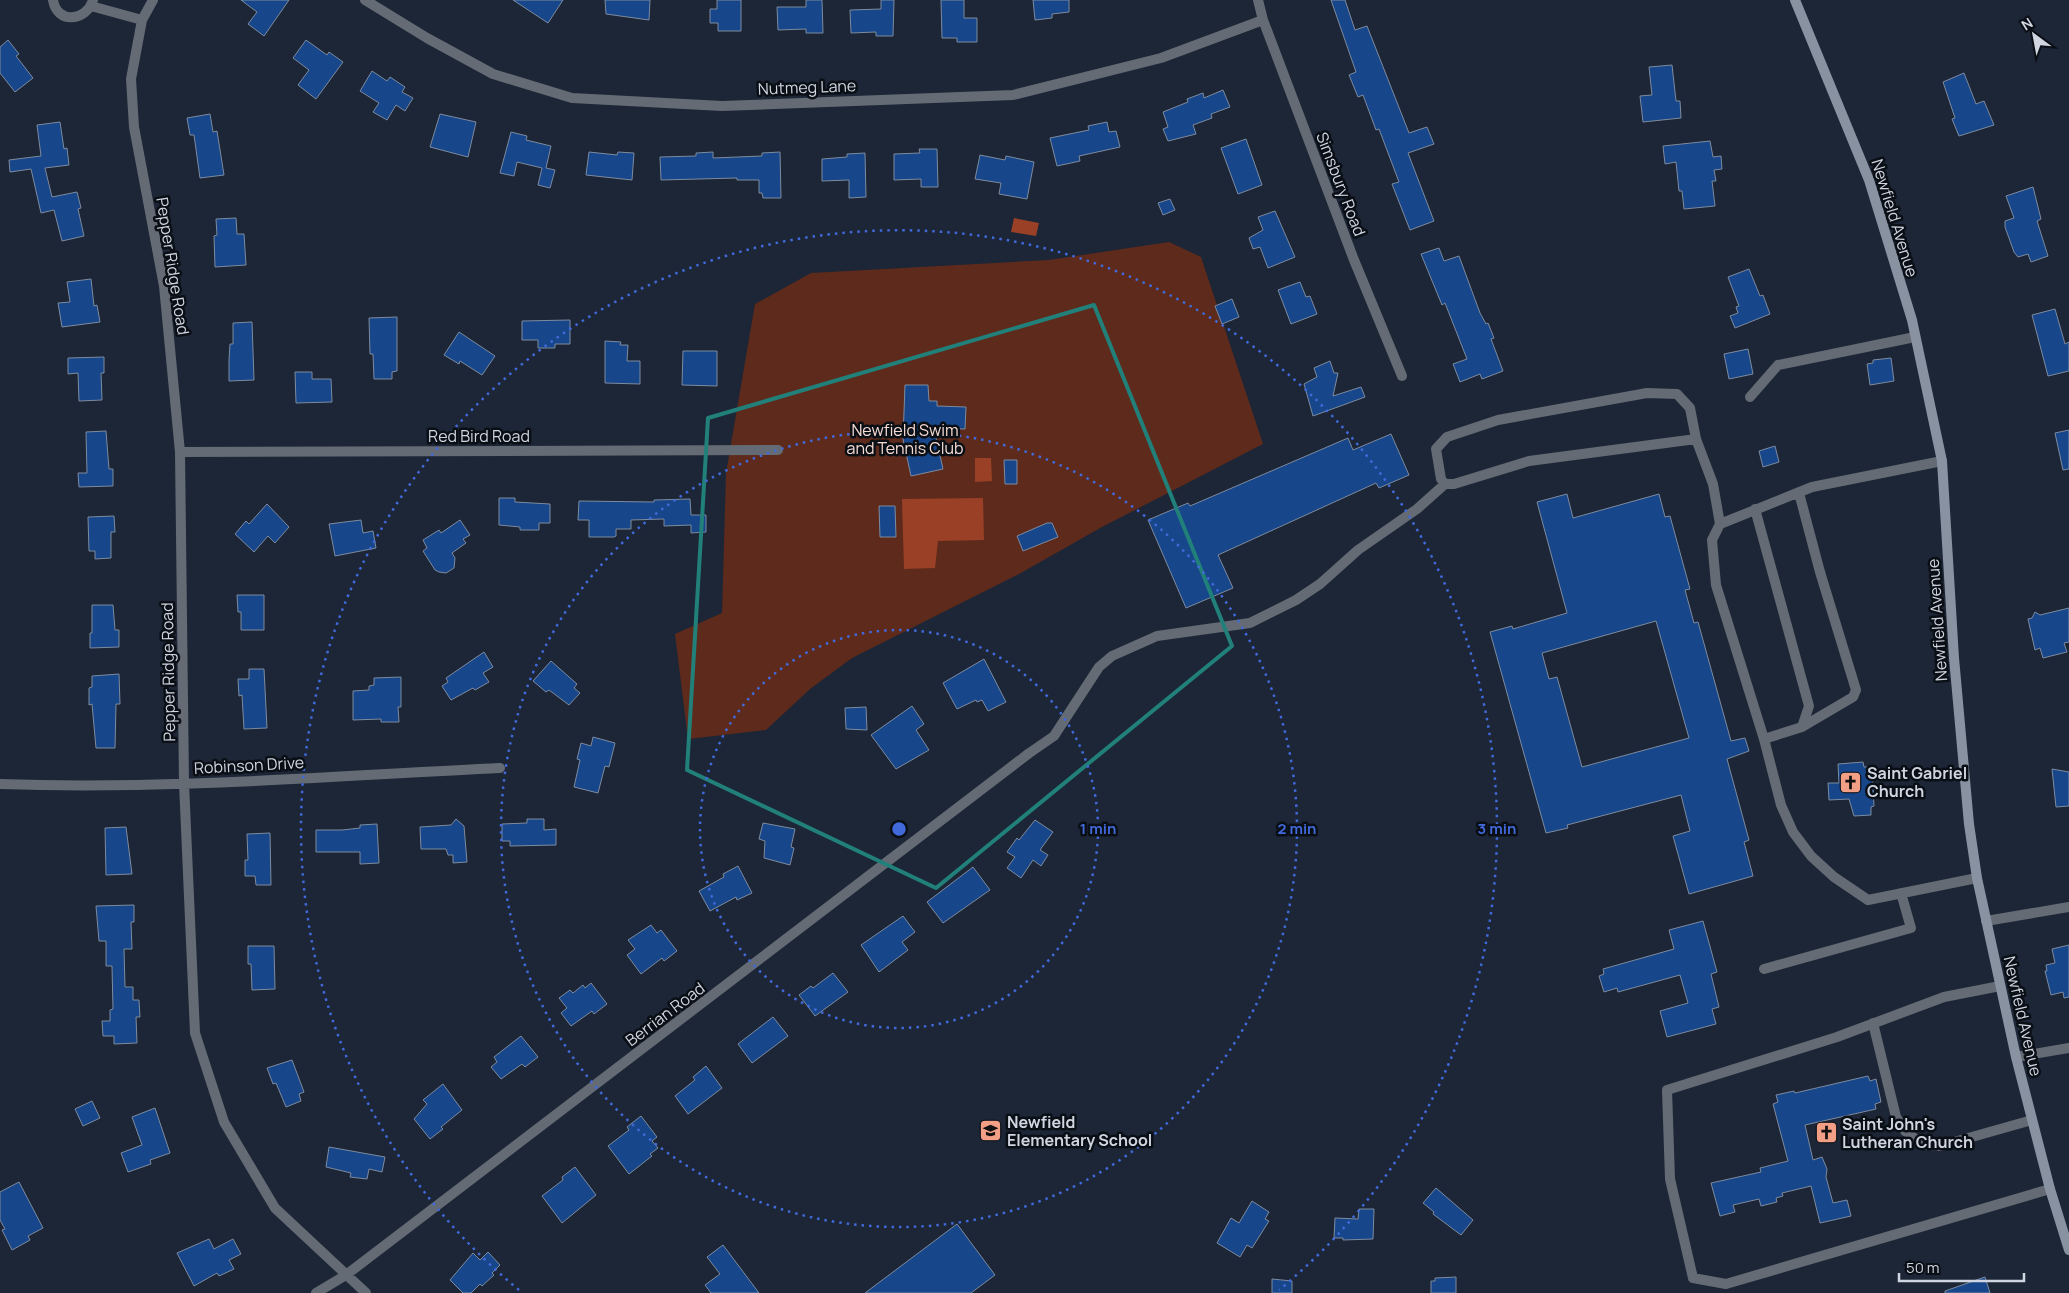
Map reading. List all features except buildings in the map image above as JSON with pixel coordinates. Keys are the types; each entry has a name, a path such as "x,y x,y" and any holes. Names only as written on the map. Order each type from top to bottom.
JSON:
{"main road":[{"name":"Newfield Avenue","path":"1795,0 1869,180 1915,337 1942,461 1954,658 1969,824 1977,878 2016,1056 2050,1189 2069,1250"}],"street":[{"path":"53,0 57,10 68,18 82,16 92,3 142,20"},
{"name":"Pepper Ridge Road","path":"153,0 142,20 131,79 134,127 164,286 180,452 184,783 195,1033 224,1122 274,1208 366,1293"},
{"name":"Nutmeg Lane","path":"365,0 427,38 493,74 572,98 722,106 1013,95 1161,58 1263,20"},
{"name":"Simsbury Road","path":"1258,0 1263,20 1354,260 1402,376"},
{"path":"1750,397 1778,365 1915,337"},
{"path":"1696,439 1529,461 1454,484 1445,484 1441,480 1436,448 1447,437 1498,420 1638,395 1677,394 1690,408 1696,439 1713,484 1720,524 1712,540 1716,585 1764,739 1781,805 1793,832 1811,856 1834,876 1868,900 1977,878"},
{"name":"Red Bird Road","path":"180,452 778,450"},
{"path":"1720,524 1812,487 1942,461"},
{"name":"Berrian Road","path":"316,1293 346,1275 1054,736 1099,667 1112,656 1157,636 1250,623 1296,600 1320,584 1358,550 1417,509 1445,484"},
{"path":"1764,739 1802,726 1853,697 1856,690 1820,572 1799,493"},
{"path":"1754,509 1809,706 1802,726"},
{"name":"Robinson Drive","path":"0,784 59,786 184,783 500,768"},
{"path":"1764,970 1911,928 1901,893"},
{"path":"1986,922 2069,907"},
{"path":"2000,986 1944,997 1873,1023 1667,1090 1670,1180 1694,1278 1726,1284 2050,1189"},
{"path":"1873,1023 1896,1117 1904,1131 1922,1144 1940,1146 2032,1120"},
{"path":"2016,1056 2069,1048"}],"highlighted area":[{"path":"1094,305 1232,646 936,888 687,770 708,418"}],"green space":[{"name":"Newfield Swim and Tennis Club","path":"1169,242 1201,257 1263,444 1102,527 1019,574 852,658 810,689 766,730 688,739 675,634 722,613 726,473 755,304 811,273 1049,260"}],"shaded area":[{"path":"1014,218 1039,223 1036,236 1011,232"},
{"path":"975,458 991,458 992,481 975,482"},
{"path":"983,498 984,540 938,541 935,568 904,569 902,499"}],"place":[{"name":"Saint Gabriel Church","path":"1851,782"},
{"name":"Newfield Elementary School","path":"991,1131"},
{"name":"Saint John's Lutheran Church","path":"1826,1133"}]}
